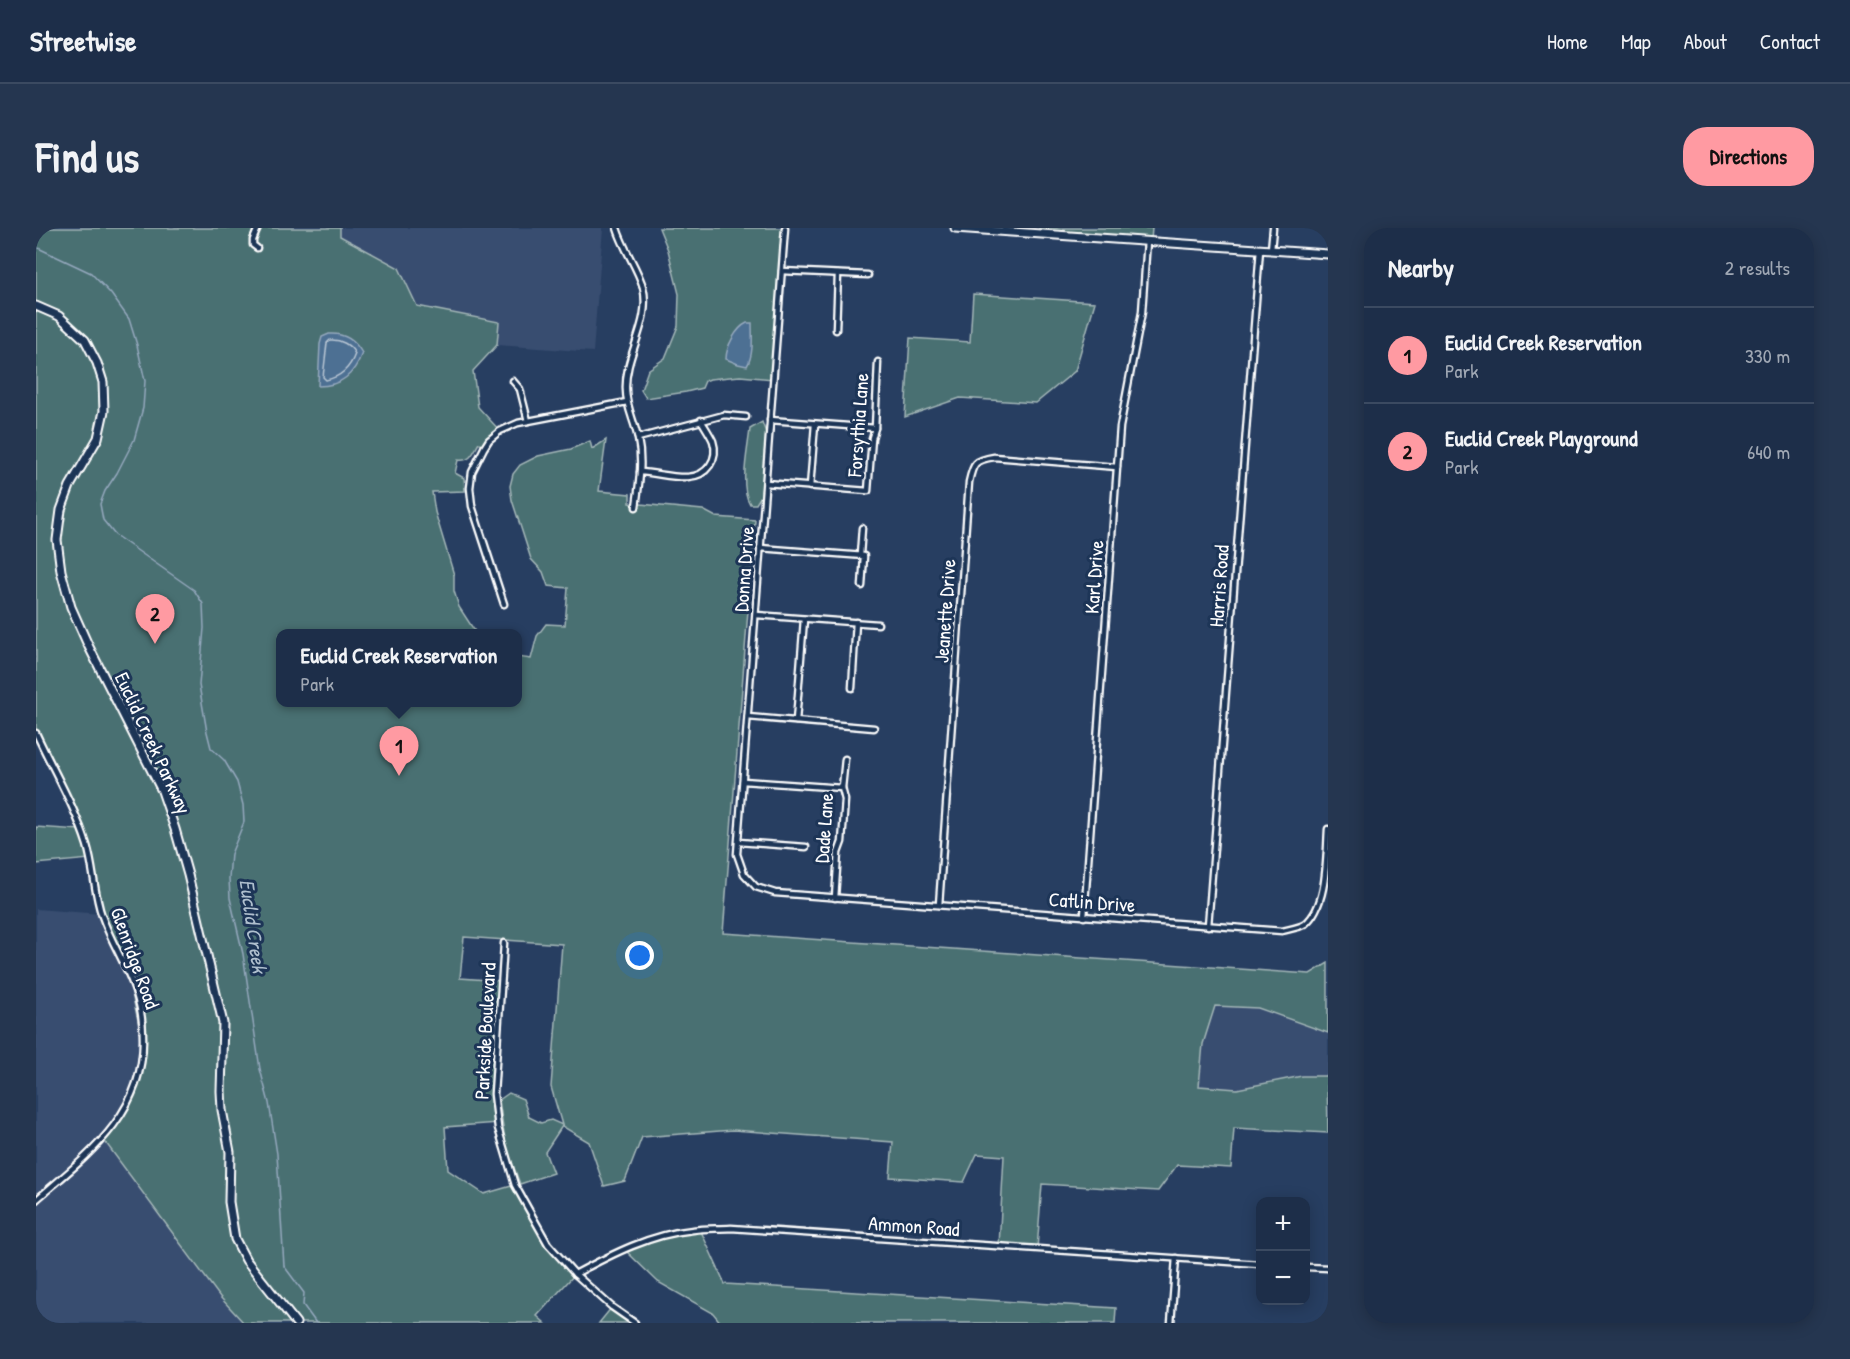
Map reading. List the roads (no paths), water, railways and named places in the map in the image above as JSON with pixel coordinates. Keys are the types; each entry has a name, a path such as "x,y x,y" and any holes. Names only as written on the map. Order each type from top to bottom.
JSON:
{"street":[{"path":"257,248 253,245 253,240 258,228"},
{"path":"617,228 621,242 643,286 644,302 636,344 626,378 627,402 638,438 640,472 636,507"},
{"name":"Donna Drive","path":"775,893 756,887 744,874 737,854 785,228"},
{"path":"955,228 1328,254"},
{"path":"1271,250 1273,228"},
{"name":"Karl Drive","path":"1084,917 1117,466 1123,409 1142,312 1147,241"},
{"name":"Harris Road","path":"1208,926 1260,249"},
{"path":"782,270 868,275"},
{"path":"836,330 838,274"},
{"name":"Euclid Creek Parkway","path":"36,306 59,316 85,340 97,363 103,382 104,411 98,438 70,486 61,510 57,540 61,571 71,607 88,645 162,791 188,875 223,1023 222,1110 230,1152 229,1202 235,1239 246,1260 296,1323"},
{"name":"Forsythia Lane","path":"810,487 868,491 872,438 875,428 878,362"},
{"path":"513,381 520,389 528,421"},
{"path":"504,604 472,506 470,488 472,472 489,440 500,431 518,423 627,402"},
{"path":"638,438 724,415 746,417"},
{"path":"640,472 688,477 702,474 712,465 716,451 713,440 701,420"},
{"path":"770,420 875,428"},
{"path":"766,483 810,487 815,424"},
{"name":"Jeanette Drive","path":"939,905 968,494 972,468 980,460 994,457 1117,466"},
{"path":"860,555 862,528"},
{"path":"760,548 864,556 862,586"},
{"path":"756,615 878,624"},
{"path":"796,721 804,619"},
{"path":"852,688 856,622"},
{"path":"748,717 874,728"},
{"name":"Glenridge Road","path":"36,733 87,845 101,914 139,1001 143,1025 143,1059 130,1101 111,1130 86,1156 36,1200"},
{"name":"Dade Lane","path":"835,898 837,853 842,842 845,800 842,788 845,759"},
{"path":"743,781 842,788"},
{"name":"Catlin Drive","path":"775,893 1282,931 1304,925 1317,912 1324,890 1328,830"},
{"path":"738,842 806,848"},
{"name":"Parkside Boulevard","path":"504,943 494,1094 498,1128 515,1185 548,1244 574,1274 634,1323"},
{"name":"Ammon Road","path":"574,1274 613,1253 651,1238 692,1230 731,1228 1256,1264"},
{"path":"1171,1323 1176,1258"},
{"path":"1310,1267 1328,1268"}],"water":[{"path":"747,323 752,323 752,340 751,356 747,366 726,359 732,338"},
{"path":"329,334 348,338 362,353 346,378 333,384 318,386 320,344 322,337"}],"waterway":[{"name":"Euclid Creek","path":"36,247 91,273 111,294 129,319 137,345 145,381 143,408 134,440 100,504 103,520 115,535 194,590 203,604 204,628 199,685 207,732 211,748 224,760 237,782 243,805 244,822 231,854 230,898 243,954 260,1069 269,1103 277,1154 284,1266 304,1293 303,1305 316,1323"}],"place":[{"name":"Euclid Creek Playground","path":"155,644"},
{"name":"Euclid Creek Reservation","path":"399,776"}]}
